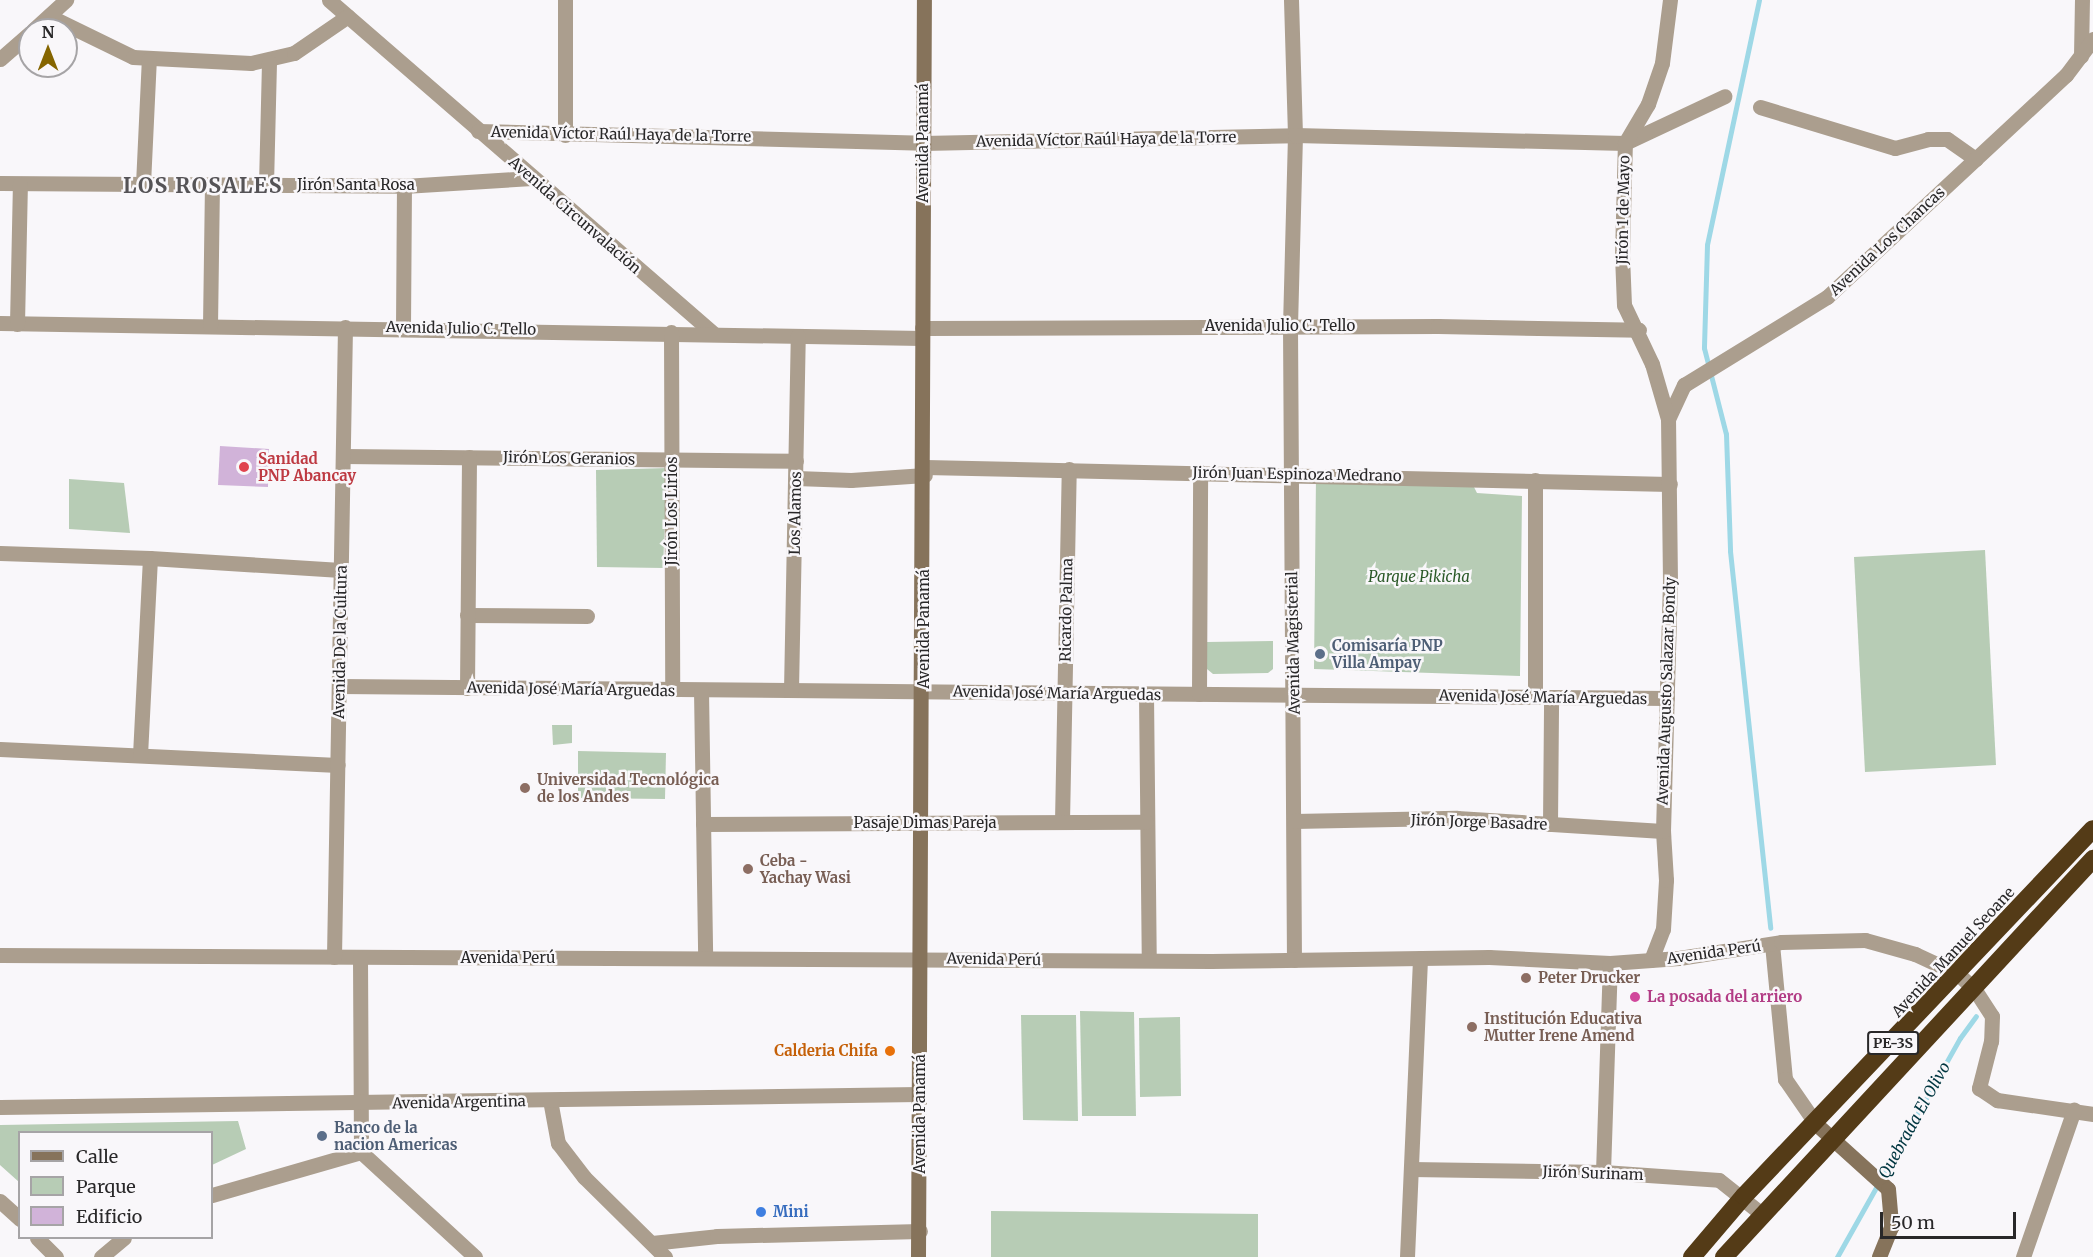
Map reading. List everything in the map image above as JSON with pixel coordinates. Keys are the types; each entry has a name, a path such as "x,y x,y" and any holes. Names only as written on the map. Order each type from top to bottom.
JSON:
{"highway":[{"name":"Avenida Manuel Seoane","path":"1692,1257 1744,1196 1816,1124 2093,829"},
{"path":"1724,1257 1975,990 2093,859"}],"street":[{"path":"47,18 66,0"},
{"name":"Avenida Circunvalación","path":"329,0 713,333"},
{"path":"565,0 565,135"},
{"name":"Avenida Panamá","path":"918,1257 925,471 922,333 924,0"},
{"name":"Avenida Magisterial","path":"1291,0 1295,135 1290,327 1294,960"},
{"name":"Jirón 1 de Mayo","path":"1668,419 1639,330 1628,318 1624,305 1625,143 1648,104 1662,63 1670,0"},
{"path":"2081,56 2082,0"},
{"path":"49,16 133,57 269,62 294,53 348,16"},
{"name":"Avenida Los Chancas","path":"1668,419 1679,391 1696,377 1827,297 2066,75 2093,39"},
{"path":"0,59 18,43"},
{"path":"143,184 149,59"},
{"path":"266,184 269,62"},
{"name":"Avenida Víctor Raúl Haya de la Torre","path":"478,130 565,135 923,143 1295,135 1625,143 1725,96"},
{"path":"1760,107 1895,148 1928,139 1947,139 1976,159"},
{"name":"Jirón Santa Rosa","path":"0,183 404,186 532,178"},
{"path":"17,324 20,184"},
{"path":"210,326 213,184"},
{"path":"403,327 404,186"},
{"name":"Avenida Julio C. Tello","path":"0,323 403,327 798,336 1290,327 1639,330"},
{"name":"Avenida De la Cultura","path":"334,957 345,327"},
{"name":"Jirón Los Lirios","path":"671,332 672,690"},
{"name":"Los Alamos","path":"791,690 798,336"},
{"name":"Avenida Augusto Salazar Bondy","path":"1651,960 1659,946 1665,904 1663,831 1670,484 1668,419"},
{"name":"Jirón Los Geranios","path":"343,456 796,461"},
{"path":"467,688 469,457"},
{"name":"Ricardo Palma","path":"1062,822 1069,470"},
{"path":"796,478 850,480 925,471"},
{"name":"Jirón Juan Espinoza Medrano","path":"925,471 1292,473 1670,484"},
{"path":"1199,694 1200,472"},
{"path":"1534,480 1535,697"},
{"path":"0,553 150,558 341,570"},
{"path":"140,755 150,558"},
{"path":"467,615 587,616"},
{"name":"Avenida José María Arguedas","path":"339,686 1667,698"},
{"path":"701,690 705,957"},
{"path":"1146,694 1149,960"},
{"path":"1550,824 1551,697"},
{"path":"0,749 338,765"},
{"name":"Jirón Jorge Basadre","path":"1294,821 1456,818 1663,831"},
{"name":"Pasaje Dimas Pareja","path":"703,824 1146,822"},
{"name":"Avenida Perú","path":"0,955 1149,960 1420,958 1610,963 1772,944 1865,940 1915,954 1958,974 1975,990 1992,1016 1991,1041 1978,1088 1997,1100 2074,1110"},
{"path":"1772,944 1785,1079 1816,1124 1888,1189 1891,1227 1879,1257"},
{"path":"360,958 358,1104 361,1152 475,1257"},
{"path":"1407,1257 1420,958"},
{"path":"1603,1172 1610,963"},
{"name":"Avenida Argentina","path":"0,1107 358,1104 919,1094"},
{"path":"550,1100 558,1143 584,1177 664,1257"},
{"path":"2023,1257 2074,1110 2093,1114"},
{"path":"213,1195 361,1152"},
{"name":"Jirón Surinam","path":"1411,1169 1603,1172 1719,1180 1744,1196 1763,1215"},
{"path":"0,1201 18,1218"},
{"path":"652,1243 717,1236 920,1231"},
{"path":"38,1239 56,1257"},
{"path":"101,1257 123,1239"}],"green space":[{"path":"667,468 663,568 597,567 596,470"},
{"name":"Parque Pikicha","path":"1316,476 1472,483 1477,493 1522,496 1520,676 1314,669"},
{"path":"69,479 124,483 130,533 69,529"},
{"path":"1985,550 1996,765 1865,772 1854,557"},
{"path":"1273,641 1273,669 1268,673 1213,674 1207,669 1207,642"},
{"path":"552,725 572,725 572,743 553,745"},
{"path":"578,751 666,753 665,799 578,798"},
{"path":"1080,1011 1134,1012 1136,1116 1082,1116"},
{"path":"1021,1015 1076,1015 1078,1121 1023,1120"},
{"path":"1180,1017 1181,1096 1140,1097 1139,1018"},
{"path":"238,1121 246,1149 213,1165 213,1131 18,1131 18,1181 0,1165 0,1125"},
{"path":"991,1211 1258,1214 1258,1257 991,1257"}],"building":[{"name":"Sanidad PNP Abancay","path":"220,446 269,449 268,487 218,485"}],"waterway":[{"path":"1759,0 1707,245 1704,348 1726,434 1730,551 1770,928"},
{"name":"Quebrada El Olivo","path":"1837,1257 1960,1038 1976,1016"}],"place":[{"name":"Sanidad PNP Abancay","path":"244,467"},
{"name":"Comisaría PNP Villa Ampay","path":"1320,654"},
{"name":"Universidad Tecnológica de los Andes","path":"525,788"},
{"name":"Ceba - Yachay Wasi","path":"748,869"},
{"name":"Peter Drucker","path":"1526,978"},
{"name":"La posada del arriero","path":"1635,997"},
{"name":"Institución Educativa Mutter Irene Amend","path":"1472,1027"},
{"name":"Calderia Chifa","path":"890,1051"},
{"name":"Banco de la nacion Americas","path":"322,1136"},
{"name":"Mini","path":"761,1212"}],"district":[{"name":"LOS ROSALES","path":"203,186"}]}
